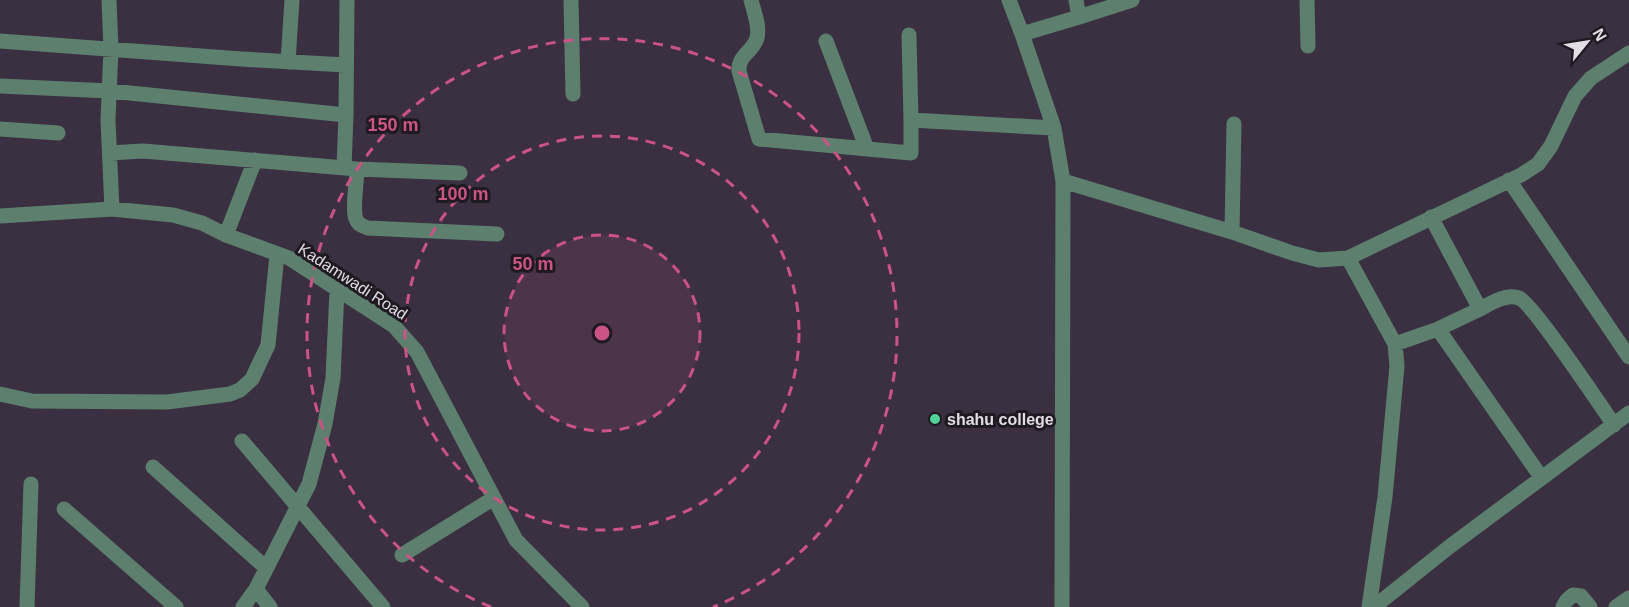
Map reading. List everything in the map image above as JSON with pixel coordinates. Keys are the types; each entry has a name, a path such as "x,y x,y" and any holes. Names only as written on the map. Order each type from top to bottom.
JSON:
{"street":[{"path":"109,0 112,209"},
{"path":"288,62 292,0"},
{"path":"347,0 346,115 356,220 368,228 497,234"},
{"path":"571,0 573,94"},
{"path":"751,0 758,35 756,42 740,60 739,71 759,139 911,153 909,34"},
{"path":"1009,0 1054,128 1063,180 1062,607"},
{"path":"1076,0 1079,17"},
{"path":"1022,34 1132,0"},
{"path":"1307,0 1308,46"},
{"path":"0,41 345,64"},
{"path":"826,41 867,149"},
{"path":"1063,180 1292,253 1319,260 1348,258 1538,164 1551,146 1575,96 1591,78 1629,53"},
{"path":"0,86 110,91 346,115"},
{"path":"911,120 1054,128"},
{"path":"1232,232 1234,124"},
{"path":"0,129 58,133"},
{"path":"110,153 143,152 351,168 460,173"},
{"path":"226,235 255,160"},
{"path":"1509,180 1629,357"},
{"name":"Kadamwadi Road","path":"0,216 112,209 173,215 202,223 299,264 394,326 417,352 516,540 582,607"},
{"path":"1431,218 1480,309"},
{"path":"0,394 32,401 167,402 230,394 240,390 252,379 262,362 268,345 277,255"},
{"path":"1348,258 1395,344 1397,366 1385,497 1369,607"},
{"path":"243,607 256,589 265,567 309,484 325,424 333,378 337,290"},
{"path":"1395,344 1438,330 1501,299 1521,298 1614,425"},
{"path":"1438,330 1541,477"},
{"path":"1374,607 1541,477 1629,413"},
{"path":"242,441 297,509 383,607"},
{"path":"153,467 265,567"},
{"path":"27,607 31,484"},
{"path":"402,555 494,498"},
{"path":"64,509 176,607"},
{"path":"256,589 270,607"},
{"path":"1563,607 1573,595 1581,596 1590,607"},
{"path":"1616,607 1629,598"}],"place":[{"name":"shahu college","path":"935,419"}]}
